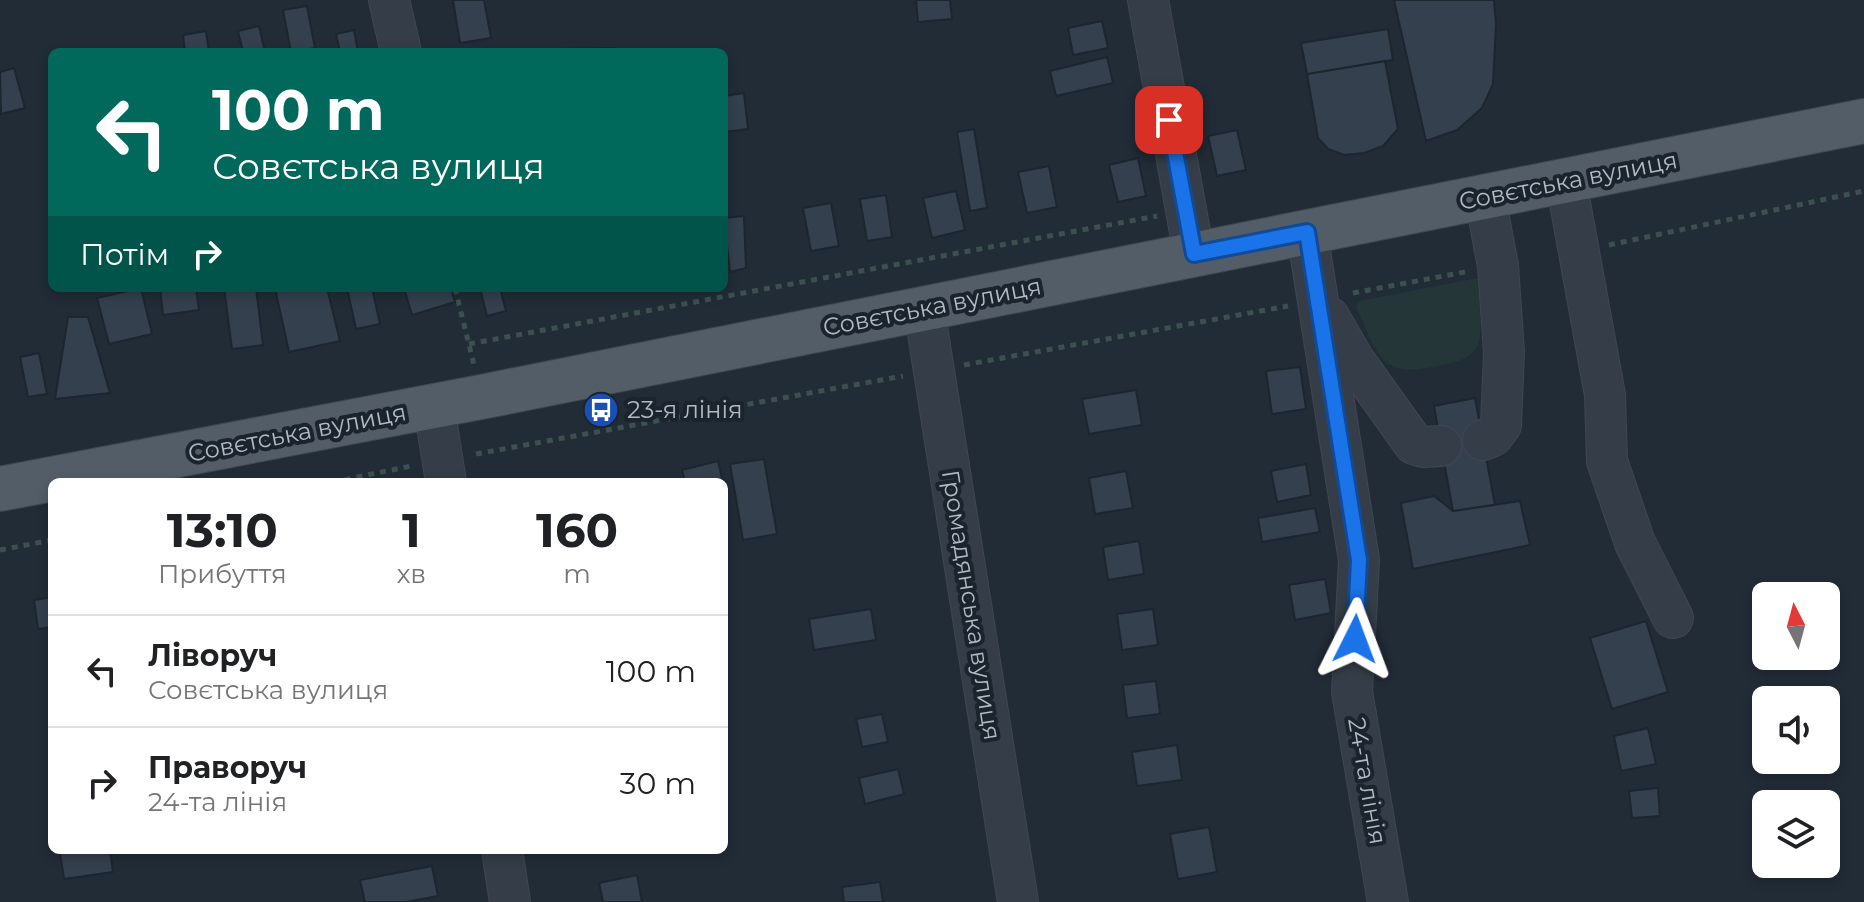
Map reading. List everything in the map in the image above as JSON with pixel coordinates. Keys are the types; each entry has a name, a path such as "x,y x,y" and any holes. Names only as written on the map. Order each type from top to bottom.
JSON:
{"main road":[{"name":"Совєтська вулиця","path":"58,478 434,407 1864,121"},
{"name":"Совєтська вулиця","path":"0,489 48,480"}],"street":[{"path":"389,0 400,48"},
{"path":"1148,0 1194,254"},
{"path":"1566,181 1605,395 1607,461 1635,543 1673,618"},
{"path":"1483,440 1498,432 1501,425 1504,352 1498,266 1485,197"},
{"name":"24-та лінія","path":"1307,232 1359,560 1352,692 1388,902"},
{"path":"1319,300 1354,360 1414,444 1441,446"},
{"name":"Громадянська вулиця","path":"924,308 1018,902"},
{"path":"434,407 444,471"},
{"path":"503,854 510,902"}],"path":[{"path":"1579,251 1864,191"},
{"path":"469,344 1185,211"},
{"path":"373,478 444,471 933,370 1498,266"},
{"path":"456,292 481,397"},
{"path":"0,550 48,541"}],"shaded area":[{"path":"1478,278 1480,324 1477,347 1468,357 1446,364 1408,369 1386,362 1371,341 1356,307 1359,301"}],"building":[{"path":"453,0 484,0 491,38 460,43"},
{"path":"916,0 950,0 952,19 918,22"},
{"path":"1394,0 1494,0 1493,84 1482,108 1457,130 1426,141"},
{"path":"307,6 315,48 290,48 283,10"},
{"path":"1102,21 1108,48 1073,55 1068,28"},
{"path":"259,26 264,48 242,48 238,31"},
{"path":"1388,29 1393,60 1307,74 1301,43"},
{"path":"354,30 357,48 339,48 336,34"},
{"path":"206,31 208,48 185,48 183,35"},
{"path":"1107,57 1113,83 1056,96 1050,71"},
{"path":"1385,61 1398,129 1383,146 1364,153 1344,155 1328,149 1318,138 1307,74"},
{"path":"14,68 25,108 1,114 0,72"},
{"path":"744,93 748,129 728,132 728,95"},
{"path":"974,129 987,208 970,211 957,132"},
{"path":"1237,130 1246,170 1217,176 1208,136"},
{"path":"1138,158 1146,196 1118,202 1109,165"},
{"path":"1049,166 1057,207 1027,213 1018,172"},
{"path":"956,191 965,230 932,238 923,198"},
{"path":"886,195 892,237 867,241 860,199"},
{"path":"831,203 839,246 811,251 803,208"},
{"path":"744,216 746,268 730,272 728,254 728,218"},
{"path":"123,292 142,292 152,334 109,344 97,298"},
{"path":"160,292 197,292 199,310 163,315"},
{"path":"225,292 256,292 263,345 232,349"},
{"path":"276,292 328,292 340,341 289,352"},
{"path":"348,292 373,292 380,324 356,329"},
{"path":"405,292 452,292 455,302 412,315"},
{"path":"481,292 501,292 506,311 487,316"},
{"path":"68,317 88,317 110,393 55,399"},
{"path":"39,353 47,394 28,397 20,357"},
{"path":"1300,367 1306,409 1272,414 1266,371"},
{"path":"1136,390 1142,425 1089,434 1082,399"},
{"path":"1475,398 1495,505 1453,511 1434,406"},
{"path":"764,459 777,534 743,540 730,464"},
{"path":"718,461 722,478 684,478 682,470"},
{"path":"1306,464 1311,495 1277,502 1271,471"},
{"path":"1126,471 1133,508 1095,514 1089,478"},
{"path":"1434,496 1453,511 1520,501 1530,545 1413,569 1401,503"},
{"path":"1315,508 1320,532 1262,542 1258,518"},
{"path":"1139,541 1144,574 1108,580 1103,547"},
{"path":"1325,579 1331,613 1295,620 1289,585"},
{"path":"48,598 48,628 38,629 34,600"},
{"path":"871,609 876,640 814,650 809,619"},
{"path":"1153,609 1158,645 1122,650 1117,614"},
{"path":"1646,621 1668,692 1612,709 1590,638"},
{"path":"1156,681 1160,714 1127,718 1123,685"},
{"path":"882,714 888,742 862,747 856,719"},
{"path":"1648,728 1656,764 1621,771 1614,736"},
{"path":"1177,745 1182,780 1137,786 1132,752"},
{"path":"898,769 904,794 865,804 859,778"},
{"path":"1658,788 1660,816 1632,818 1629,791"},
{"path":"1209,827 1217,872 1178,879 1170,834"},
{"path":"60,854 111,854 113,872 64,879"},
{"path":"432,866 438,896 406,902 365,902 360,880"},
{"path":"637,875 642,902 603,902 599,883"},
{"path":"880,882 883,902 844,902 842,887"}],"place":[{"name":"23-я лінія","path":"601,410"}],"route":[{"path":"1169,120 1194,254 1307,232 1359,560 1355,639"}]}
